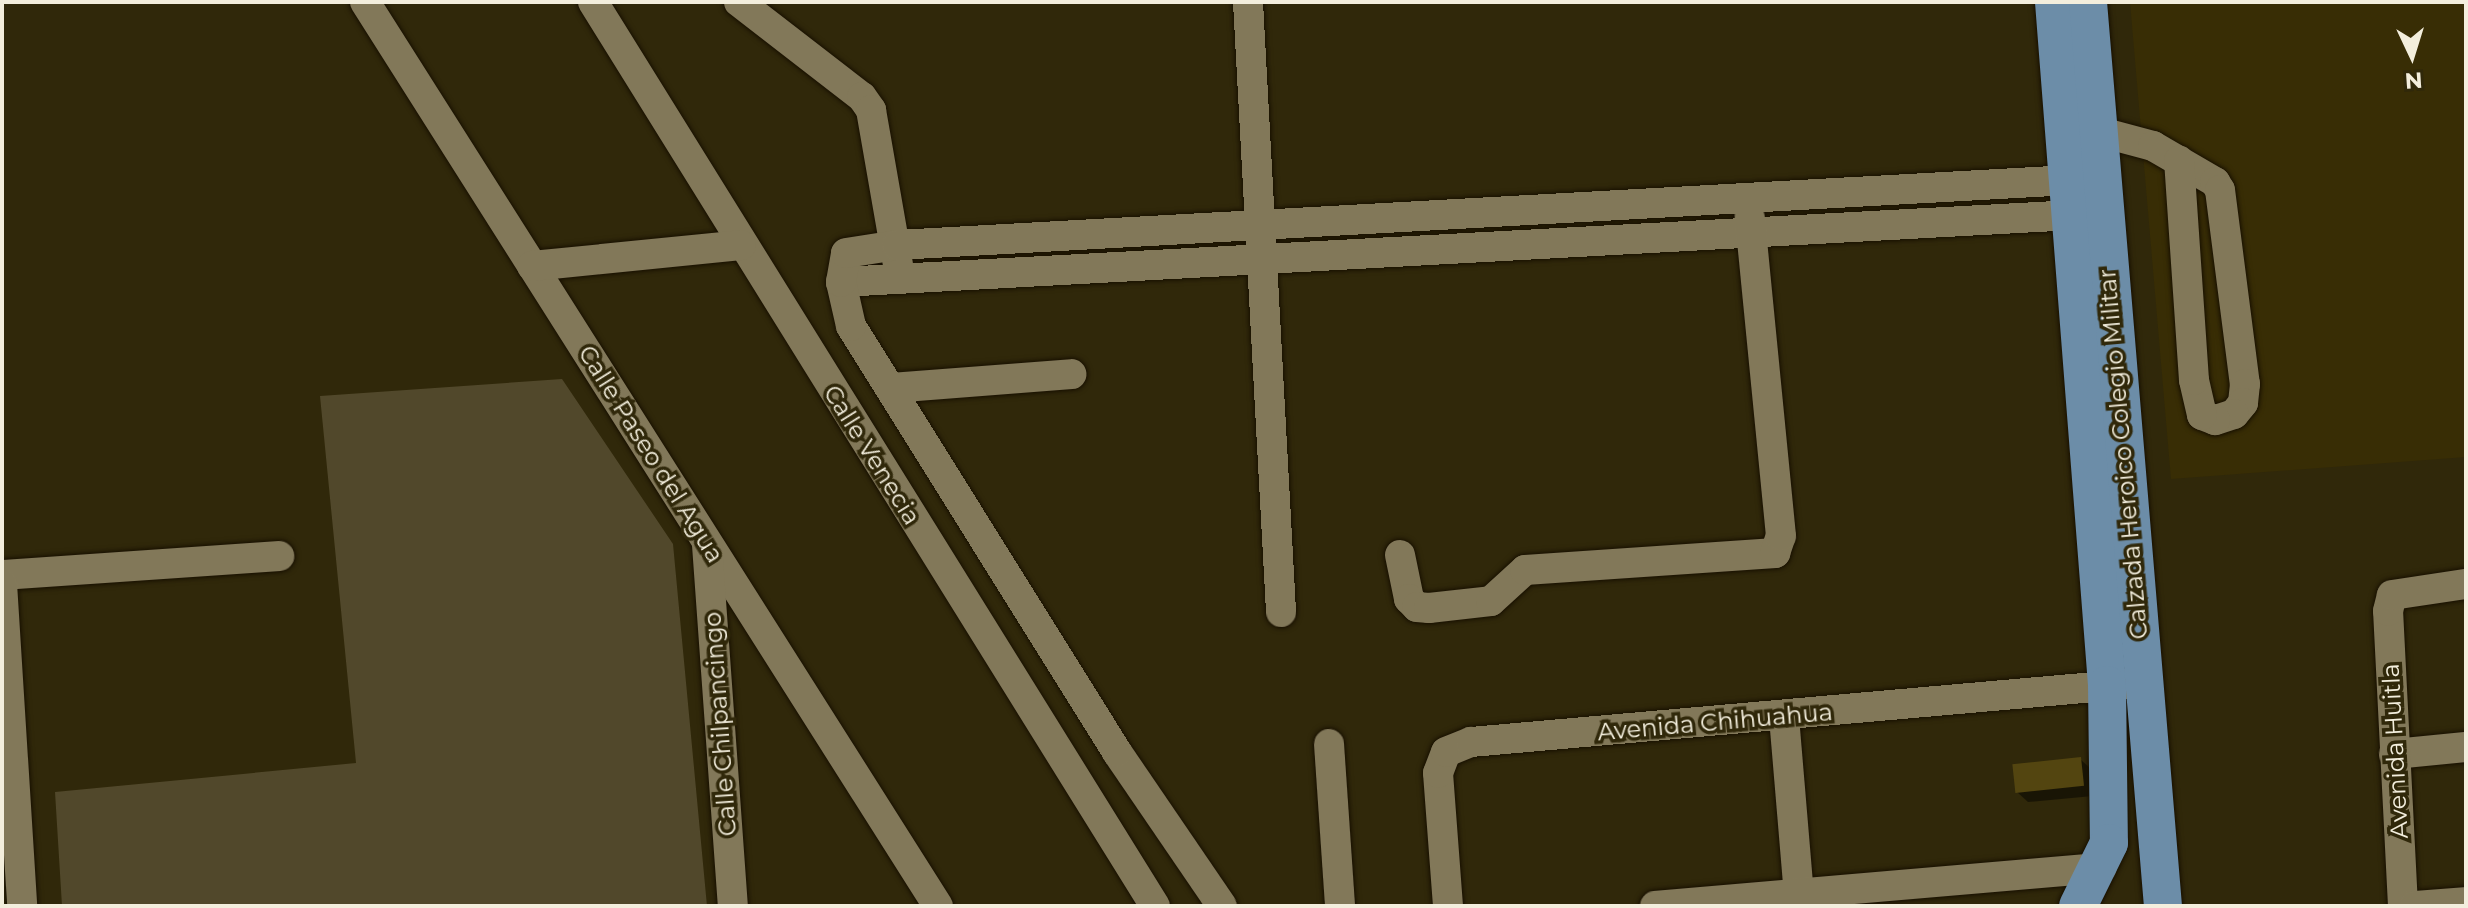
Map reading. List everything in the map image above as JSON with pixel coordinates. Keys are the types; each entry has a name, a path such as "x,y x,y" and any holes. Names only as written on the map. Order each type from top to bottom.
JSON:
{"main road":[{"name":"Calzada Heroico Colegio Militar","path":"2054,2 2087,197 2124,684 2163,904"},
{"name":"Calzada Heroico Colegio Militar","path":"2087,197 2097,131 2088,2"},
{"name":"Calzada Heroico Colegio Militar","path":"2102,864 2110,825 2124,684"},
{"path":"2078,906 2102,864 2124,857 2133,863 2163,904"}],"street":[{"name":"Calle Paseo del Agua","path":"365,2 938,906"},
{"name":"Calle Venecia","path":"593,2 741,245 1155,906"},
{"path":"739,2 871,110 897,245 899,279"},
{"path":"1248,2 1281,612"},
{"path":"2097,131 2128,136 2179,161 2215,182 2224,202 2245,384 2243,403 2234,414 2215,420 2202,415 2194,380 2179,161"},
{"path":"1222,906 1117,752 851,326 841,282 846,253 897,245 2001,184 2087,197"},
{"path":"2001,184 2004,221"},
{"path":"841,282 1166,268 2004,221 2087,197"},
{"path":"1400,555 1409,599 1417,607 1429,608 1491,601 1525,570 1775,553 1781,536 1749,199"},
{"path":"1638,206 1639,242"},
{"path":"1478,215 1481,251"},
{"path":"1355,222 1359,257"},
{"path":"1163,232 1166,268"},
{"path":"532,266 741,245"},
{"path":"891,388 1071,374"},
{"name":"Calle Chilpancingo","path":"707,542 733,906"},
{"path":"2,575 279,556"},
{"path":"2,584 11,868 22,906"},
{"name":"Avenida Huitla","path":"2403,906 2394,754 2392,595 2466,584"},
{"name":"Avenida Chihuahua","path":"1448,906 1438,773 1446,752 1471,742 1784,717 2124,684"},
{"path":"1784,717 1799,900"},
{"path":"1329,744 1340,906"},
{"path":"2394,754 2466,747"},
{"path":"1655,906 1799,900 2102,864"},
{"path":"2414,906 2466,902"}],"shaded area":[{"path":"2130,2 2466,2 2466,457 2171,479"},
{"path":"562,379 673,544 707,906 62,906 55,792 356,763 320,396"}],"building":[{"path":"2081,757 2084,786 2015,793 2012,764"}]}
